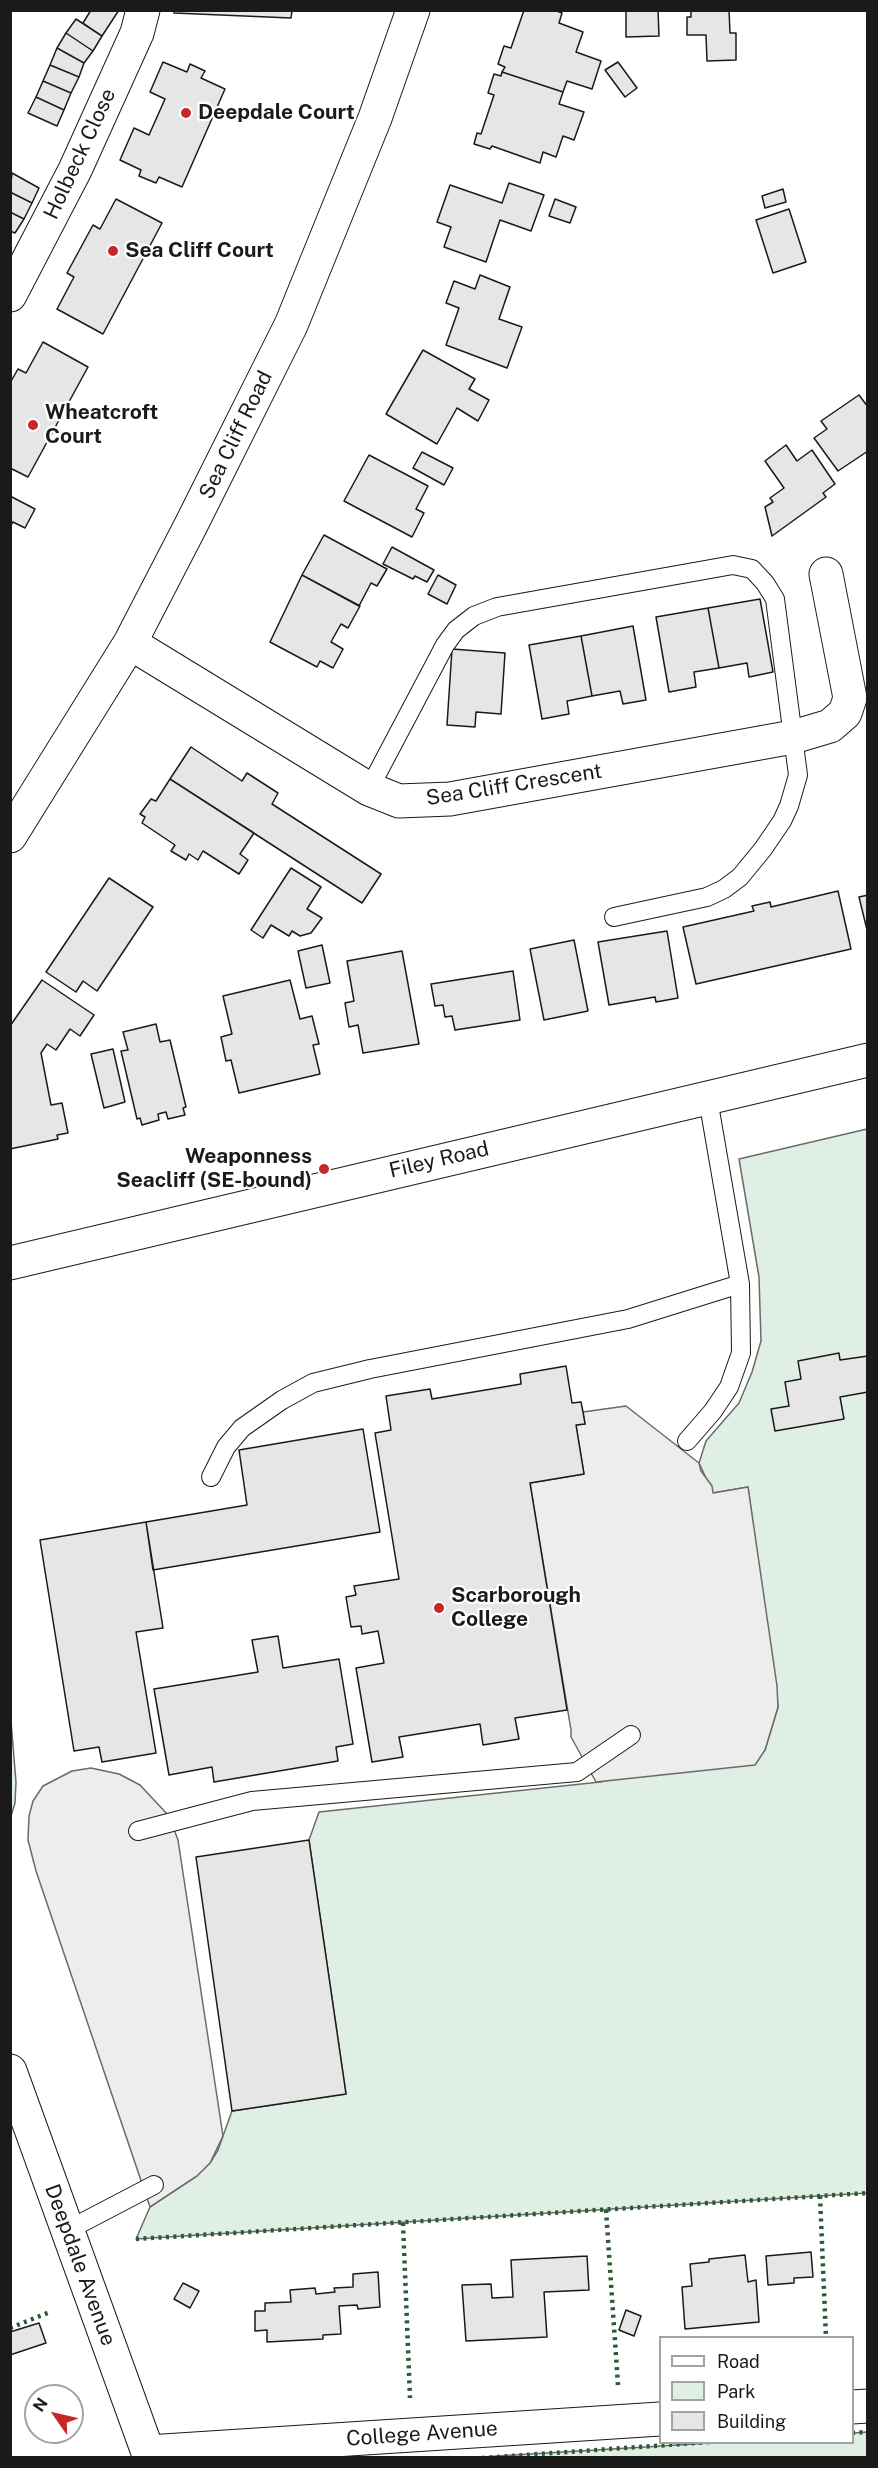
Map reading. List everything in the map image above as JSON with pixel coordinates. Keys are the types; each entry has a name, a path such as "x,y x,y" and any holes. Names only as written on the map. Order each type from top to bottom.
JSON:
{"main road":[{"name":"Holbeck Close","path":"10,296 75,170 137,33 143,10"},
{"name":"Sea Cliff Road","path":"10,836 130,643 291,325 375,118 413,10"},
{"name":"Sea Cliff Crescent","path":"130,643 369,789 399,801 450,800 794,737 830,726 845,713 850,698 826,574"},
{"name":"Filey Road","path":"10,1263 867,1060"},
{"name":"Deepdale Avenue","path":"10,2071 149,2455"},
{"name":"College Avenue","path":"149,2455 659,2419"}],"lane":[{"path":"369,789 445,645 456,630 474,616 497,607 734,565 752,569 775,599 798,775 789,806 763,849 740,877 724,889 707,897 614,917"},
{"path":"687,1441 713,1411 729,1387 741,1353 740,1284 708,1099"},
{"path":"211,1477 226,1447 242,1428 282,1400 313,1383 370,1369 627,1318 740,1284"},
{"path":"138,1831 252,1801 577,1772 631,1735"},
{"path":"68,2230 154,2185"}],"green space":[{"path":"867,1129 867,2193 136,2239 150,2207 196,2176 210,2163 218,2150 232,2111 346,2094 309,1840 319,1812 600,1782 765,1750 778,1707 748,1487 713,1493 699,1463 706,1441 739,1403 752,1372 761,1341 759,1277 739,1159"},
{"path":"10,1709 16,1782 15,1803 11,1816"},
{"path":"867,2432 867,2457 482,2457 694,2444 854,2444 854,2433"}],"shaded area":[{"path":"626,1406 699,1463 701,1471 712,1486 713,1493 748,1487 777,1686 778,1707 765,1750 755,1765 596,1782 571,1737 530,1483 584,1474 576,1425 585,1424 583,1412"},
{"path":"91,1768 119,1774 140,1785 169,1816 178,1840 223,2136 210,2163 197,2176 150,2207 36,1871 28,1840 29,1816 33,1801 43,1786 72,1771"}],"building":[{"path":"91,10 119,10 102,36 83,23"},
{"path":"174,10 301,10 292,11 291,18 174,13"},
{"path":"524,10 554,10 562,13 559,23 583,32 576,52 601,61 592,89 567,81 563,92 502,72 505,67 498,64 504,46 511,48"},
{"path":"626,10 658,10 659,36 626,37"},
{"path":"691,10 729,10 730,33 736,33 736,60 707,61 706,35 687,35 687,17 691,17"},
{"path":"76,19 102,36 93,51 66,33"},
{"path":"66,33 93,51 84,63 57,48"},
{"path":"57,48 84,63 79,77 50,65"},
{"name":"Deepdale Court","path":"163,62 187,72 190,64 205,71 201,78 225,89 182,187 159,177 156,183 139,176 141,170 120,160 134,128 149,135 165,99 150,92"},
{"path":"618,62 637,88 625,97 605,70"},
{"path":"50,65 79,77 71,93 43,81"},
{"path":"502,72 563,92 559,104 584,112 574,140 563,136 556,157 543,152 540,163 492,146 490,149 474,144 477,133 481,134 494,95 488,93 494,74 501,76"},
{"path":"43,81 71,93 64,110 36,97"},
{"path":"36,97 64,110 57,126 28,113"},
{"path":"12,173 39,188 32,203 10,192"},
{"path":"509,183 544,195 531,231 500,220 486,262 444,247 451,227 437,222 450,185 502,203"},
{"path":"783,189 786,202 765,208 762,196"},
{"path":"10,192 32,203 24,219 10,212"},
{"name":"Sea Cliff Court","path":"116,199 162,223 103,334 57,309 74,277 67,273 93,225 100,229"},
{"path":"555,199 576,207 570,223 549,216"},
{"path":"789,209 806,262 773,273 756,220"},
{"path":"10,212 24,219 15,233 10,231"},
{"path":"480,275 510,287 499,319 522,327 507,368 446,345 459,308 446,303 454,281 475,289"},
{"name":"Wheatcroft Court","path":"43,342 88,367 28,477 10,468 10,383 18,369 26,373"},
{"path":"423,350 475,379 469,389 489,400 478,421 457,408 437,444 386,414"},
{"path":"859,395 868,407 868,451 838,471 814,438 827,429 821,421"},
{"path":"786,445 797,461 812,450 835,484 823,493 826,497 772,536 765,507 773,502 770,498 784,488 765,461"},
{"path":"422,452 453,468 444,485 413,468"},
{"path":"369,455 428,486 416,509 424,513 412,537 344,501"},
{"path":"10,496 35,509 25,528 13,522 10,526"},
{"path":"324,535 387,569 377,586 371,583 359,606 302,575"},
{"path":"392,547 434,570 427,582 415,576 413,579 383,564"},
{"path":"302,575 360,606 348,628 341,624 331,642 343,649 333,668 320,661 317,667 270,642"},
{"path":"438,575 456,585 447,604 428,594"},
{"path":"760,599 773,672 749,677 747,663 719,668 708,608"},
{"path":"708,608 719,668 694,672 696,687 669,692 656,617"},
{"path":"633,626 646,700 623,704 620,691 592,696 581,636"},
{"path":"581,636 592,696 567,701 569,714 542,719 529,645"},
{"path":"452,649 505,653 501,714 476,712 475,727 447,725"},
{"path":"191,747 242,781 247,773 278,793 272,804 381,874 362,903 170,779"},
{"path":"170,779 254,833 240,854 248,860 239,874 203,851 198,860 189,854 186,860 171,851 175,845 142,823 145,817 140,814 151,799 156,801"},
{"path":"291,868 321,887 307,909 322,918 311,933 300,936 292,931 289,936 271,925 263,938 251,930"},
{"path":"109,878 153,907 97,991 83,981 76,992 46,972"},
{"path":"838,891 851,949 696,984 683,927 754,911 752,906 770,902 771,907"},
{"path":"868,895 868,934 859,897"},
{"path":"667,931 678,998 656,1002 655,997 609,1005 598,942"},
{"path":"574,940 588,1011 544,1020 530,949"},
{"path":"322,945 330,983 306,988 298,951"},
{"path":"402,951 419,1044 363,1053 358,1025 349,1027 345,1003 354,1001 347,961"},
{"path":"513,971 520,1020 455,1030 452,1016 445,1017 443,1005 435,1006 431,984"},
{"path":"42,980 94,1015 80,1036 70,1029 56,1050 47,1044 41,1053 51,1105 62,1103 68,1133 57,1135 58,1139 10,1149 10,1026"},
{"path":"290,980 300,1019 312,1016 319,1044 313,1045 320,1074 239,1093 231,1060 226,1061 221,1037 232,1034 223,996"},
{"path":"156,1024 160,1042 170,1040 186,1107 183,1108 185,1115 168,1119 166,1112 158,1114 159,1120 142,1125 140,1118 137,1119 121,1051 128,1050 123,1032"},
{"path":"113,1049 125,1102 104,1108 91,1054"},
{"path":"839,1353 840,1360 868,1356 868,1392 840,1397 844,1419 775,1431 771,1409 789,1406 785,1382 801,1379 798,1361"},
{"path":"566,1366 572,1403 581,1402 585,1424 576,1425 584,1474 530,1483 567,1710 515,1718 519,1739 483,1745 480,1724 399,1737 403,1757 372,1762 356,1668 384,1663 378,1631 362,1634 361,1626 351,1627 346,1597 356,1595 354,1586 399,1579 375,1433 391,1430 386,1396 430,1389 432,1399 521,1384 520,1374"},
{"path":"363,1429 380,1532 153,1570 146,1522 247,1505 239,1450"},
{"path":"146,1522 163,1628 136,1632 156,1753 102,1762 99,1747 74,1751 40,1540"},
{"path":"278,1636 283,1668 339,1659 353,1744 336,1747 338,1761 214,1782 212,1767 169,1775 154,1689 258,1672 252,1640"},
{"path":"309,1840 346,2094 232,2111 196,1857"},
{"path":"811,2252 813,2277 794,2278 794,2283 768,2285 766,2256"},
{"path":"745,2255 748,2282 756,2280 759,2322 685,2329 682,2287 692,2286 690,2264 709,2262 709,2259"},
{"path":"587,2256 589,2290 544,2292 547,2337 466,2341 462,2285 491,2284 492,2298 513,2297 511,2260"},
{"path":"378,2272 380,2307 358,2309 357,2305 339,2306 341,2334 323,2335 323,2339 267,2342 267,2330 255,2331 255,2311 265,2311 265,2303 291,2302 290,2290 315,2288 316,2294 335,2292 334,2288 353,2287 353,2274"},
{"path":"183,2283 199,2291 190,2308 174,2299"},
{"path":"626,2310 641,2316 634,2336 619,2330"},
{"path":"39,2323 46,2343 10,2355 10,2332"}],"hedge":[{"path":"136,2239 868,2193"},
{"path":"820,2196 826,2336"},
{"path":"606,2210 618,2385"},
{"path":"403,2223 410,2398"},
{"path":"10,2328 50,2312"},
{"path":"854,2433 868,2432"},
{"path":"482,2458 682,2444"}],"place":[{"name":"Deepdale Court","path":"186,113"},
{"name":"Sea Cliff Court","path":"113,251"},
{"name":"Wheatcroft Court","path":"33,425"},
{"name":"Weaponness Seacliff (SE-bound)","path":"324,1169"},
{"name":"Scarborough College","path":"439,1608"}]}
